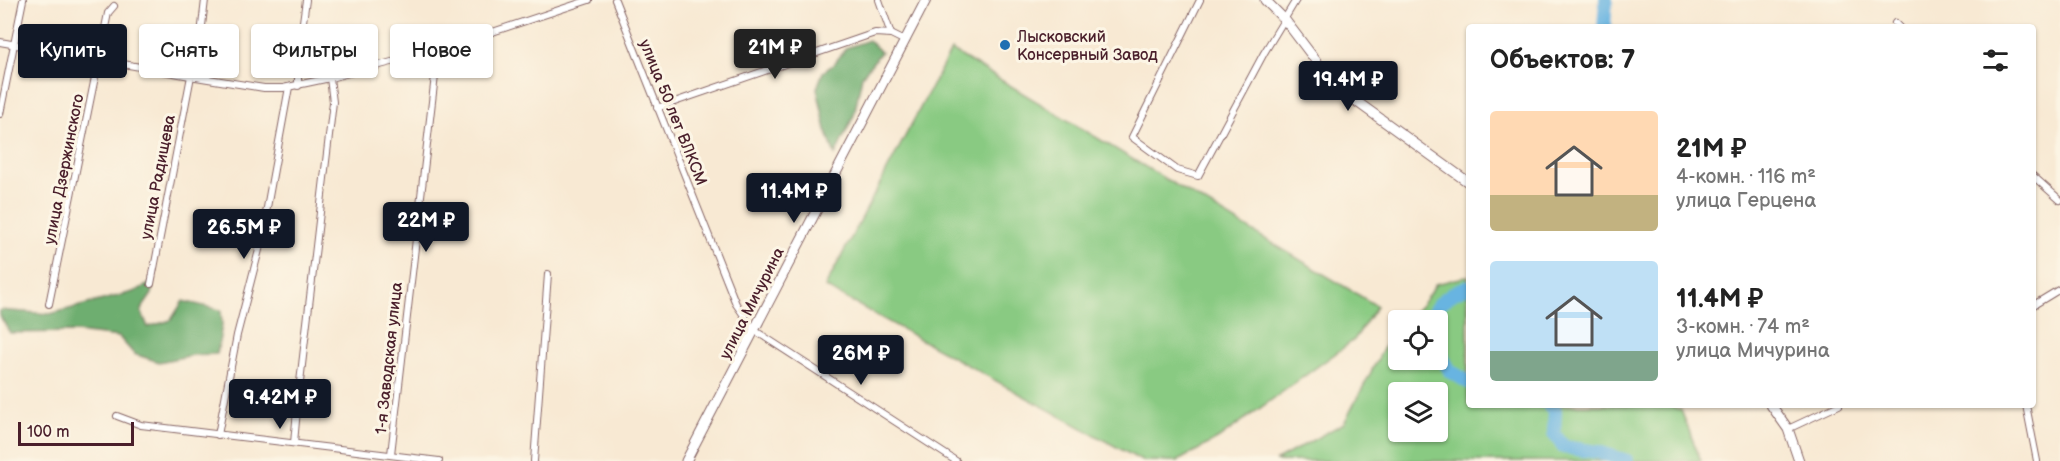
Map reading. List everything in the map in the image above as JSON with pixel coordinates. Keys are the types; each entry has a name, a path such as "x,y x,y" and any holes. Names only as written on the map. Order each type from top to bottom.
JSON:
{"main road":[{"name":"улица Мичурина","path":"686,461 926,0"},
{"path":"1265,0 1285,20 1335,86 1466,181"},
{"path":"1773,408 1788,429 1799,461"}],"street":[{"path":"0,114 23,0"},
{"name":"улица Радищева","path":"201,24 205,0"},
{"path":"298,86 298,58 306,0"},
{"path":"493,32 589,0"},
{"name":"улица 50 лет ВЛКСМ","path":"615,0 736,304 754,330"},
{"path":"879,0 891,34"},
{"path":"1200,0 1132,137 1177,170 1198,176 1264,53 1296,0"},
{"name":"улица Дзержинского","path":"106,24 108,13 114,6"},
{"path":"657,108 875,33 891,34 905,41"},
{"path":"0,42 18,46"},
{"name":"улица Дзержинского","path":"49,304 95,78"},
{"name":"улица Радищева","path":"151,284 193,78"},
{"path":"206,78 264,87 298,86 330,78 333,102 294,443"},
{"name":"1-я Заводская улица","path":"391,454 435,78"},
{"path":"218,435 237,335 260,246 289,87"},
{"path":"2036,179 2060,200"},
{"path":"534,461 548,274"},
{"path":"2036,304 2060,289"},
{"path":"754,330 956,461"},
{"path":"1788,429 1833,408"},
{"path":"2027,408 2037,461"},
{"path":"117,416 141,425 439,461"}],"green space":[{"path":"869,40 881,52 862,76 854,115 835,155 826,130 817,88 823,72 834,64 846,48"},
{"path":"951,50 1377,306 1354,340 1219,438 1178,461 1142,461 825,287"},
{"path":"1466,276 1466,408 1676,408 1681,410 1701,461 1275,461 1344,423 1388,340 1388,370 1448,370 1448,310 1416,310 1436,284"},
{"path":"152,283 152,294 141,310 148,327 171,320 183,301 221,310 222,325 217,354 193,355 159,362 134,354 119,337 76,332 10,333 0,316 0,310 50,314 133,292"}],"waterway":[{"path":"1604,24 1606,0"},
{"path":"1435,310 1445,299 1466,288"},
{"path":"1448,367 1466,381"},
{"path":"1553,408 1555,410 1554,434 1564,447 1598,452 1627,461"}],"place":[{"name":"Лысковский Консервный Завод","path":"1005,45"}]}
